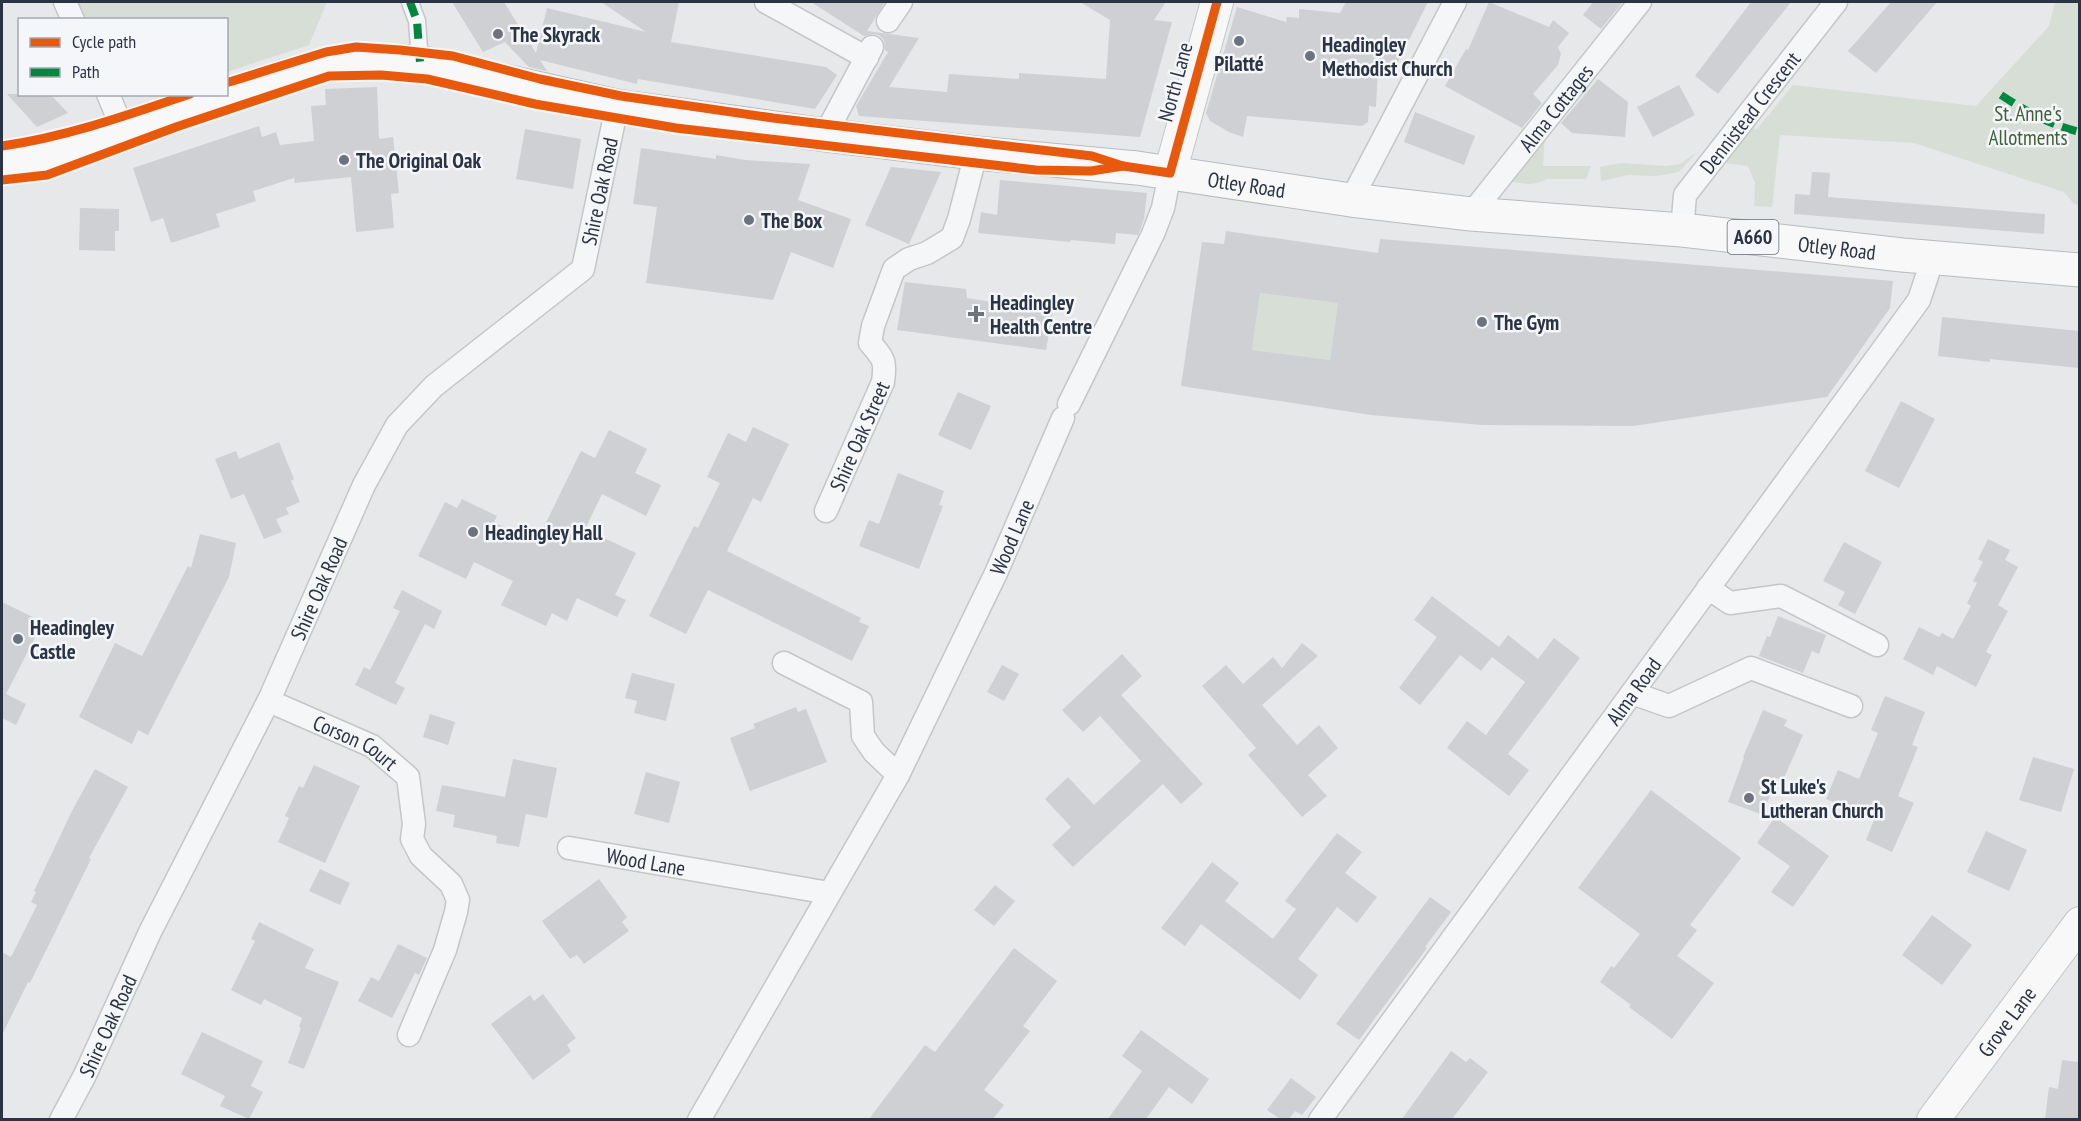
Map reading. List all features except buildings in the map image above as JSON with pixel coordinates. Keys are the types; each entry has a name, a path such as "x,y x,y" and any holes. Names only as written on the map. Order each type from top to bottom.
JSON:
{"highway":[{"name":"A660","path":"228,95 335,62 369,60 420,62"},
{"name":"Otley Road","path":"420,62 617,106 825,135 976,153 1105,164 1351,200 1471,214 1682,231 1902,255 2079,270"},
{"name":"A660","path":"2,160 31,156 123,130 225,96"}],"main road":[{"name":"North Lane","path":"1170,173 1216,2"},
{"name":"Grove Lane","path":"1933,1119 2079,923"}],"street":[{"path":"65,2 72,18"},
{"path":"410,2 417,21 420,62"},
{"path":"766,2 870,52 825,135"},
{"path":"888,21 901,2"},
{"path":"1351,200 1455,2"},
{"name":"Alma Cottages","path":"1471,214 1640,2"},
{"name":"Dennistead Crescent","path":"1682,231 1685,195 1836,2"},
{"path":"109,96 123,130"},
{"name":"Shire Oak Road","path":"61,1119 85,1075 150,932 269,701 364,485 397,424 434,386 583,269 617,106"},
{"name":"Shire Oak Street","path":"826,511 883,382 886,366 870,343 873,326 894,269 952,238 976,153"},
{"name":"Wood Lane","path":"699,1119 898,775 996,573 1066,411 1153,234 1163,208 1170,173"},
{"name":"Alma Road","path":"1320,1119 1919,300 1931,256"},
{"path":"1708,588 1730,603 1781,596 1877,645"},
{"path":"784,663 861,702 863,736 874,752 898,775"},
{"path":"1632,693 1669,706 1751,668 1851,706"},
{"name":"Corson Court","path":"269,701 372,746 408,777 414,824 412,839 421,856 451,884 458,900 445,950 409,1035"},
{"name":"Wood Lane","path":"569,848 830,893"}],"green space":[{"path":"67,2 327,2 309,45 228,72 228,18 75,18"},
{"name":"St. Anne's Allotments","path":"2055,2 2079,2 2079,205 2074,204 2064,192 1914,143 1780,135 1772,207 1754,206 1755,183 1748,166 1723,163 1751,128 1757,129 1793,85 1976,106 2049,26"},
{"path":"1545,132 1543,166 1591,166 1586,179 1547,179 1529,184 1505,181"},
{"path":"1697,152 1679,172 1657,176 1628,175 1601,181 1600,167 1621,163 1666,166 1680,164"},
{"path":"1260,293 1338,303 1330,360 1252,350"}],"marked path":[{"path":"410,2 417,21 420,62"},
{"path":"2001,95 2038,117 2080,132"}],"cycle path":[{"path":"228,82 326,52 356,47 400,50 453,56 540,79 621,96 773,118 1092,156 1123,166 1170,173 1217,2"},
{"path":"2,180 47,175 176,127 329,76 381,75 427,79 535,104 676,128 1036,170 1091,171 1123,166"},
{"path":"2,146 73,131 184,96"}],"place":[{"name":"The Skyrack","path":"498,34"},
{"name":"Pilatté","path":"1239,41"},
{"name":"Headingley Methodist Church","path":"1310,56"},
{"name":"The Original Oak","path":"344,160"},
{"name":"The Box","path":"749,220"},
{"name":"Headingley Health Centre","path":"976,314"},
{"name":"The Gym","path":"1482,322"},
{"name":"Headingley Hall","path":"473,532"},
{"name":"Headingley Castle","path":"18,639"},
{"name":"St Luke's Lutheran Church","path":"1749,798"}]}
